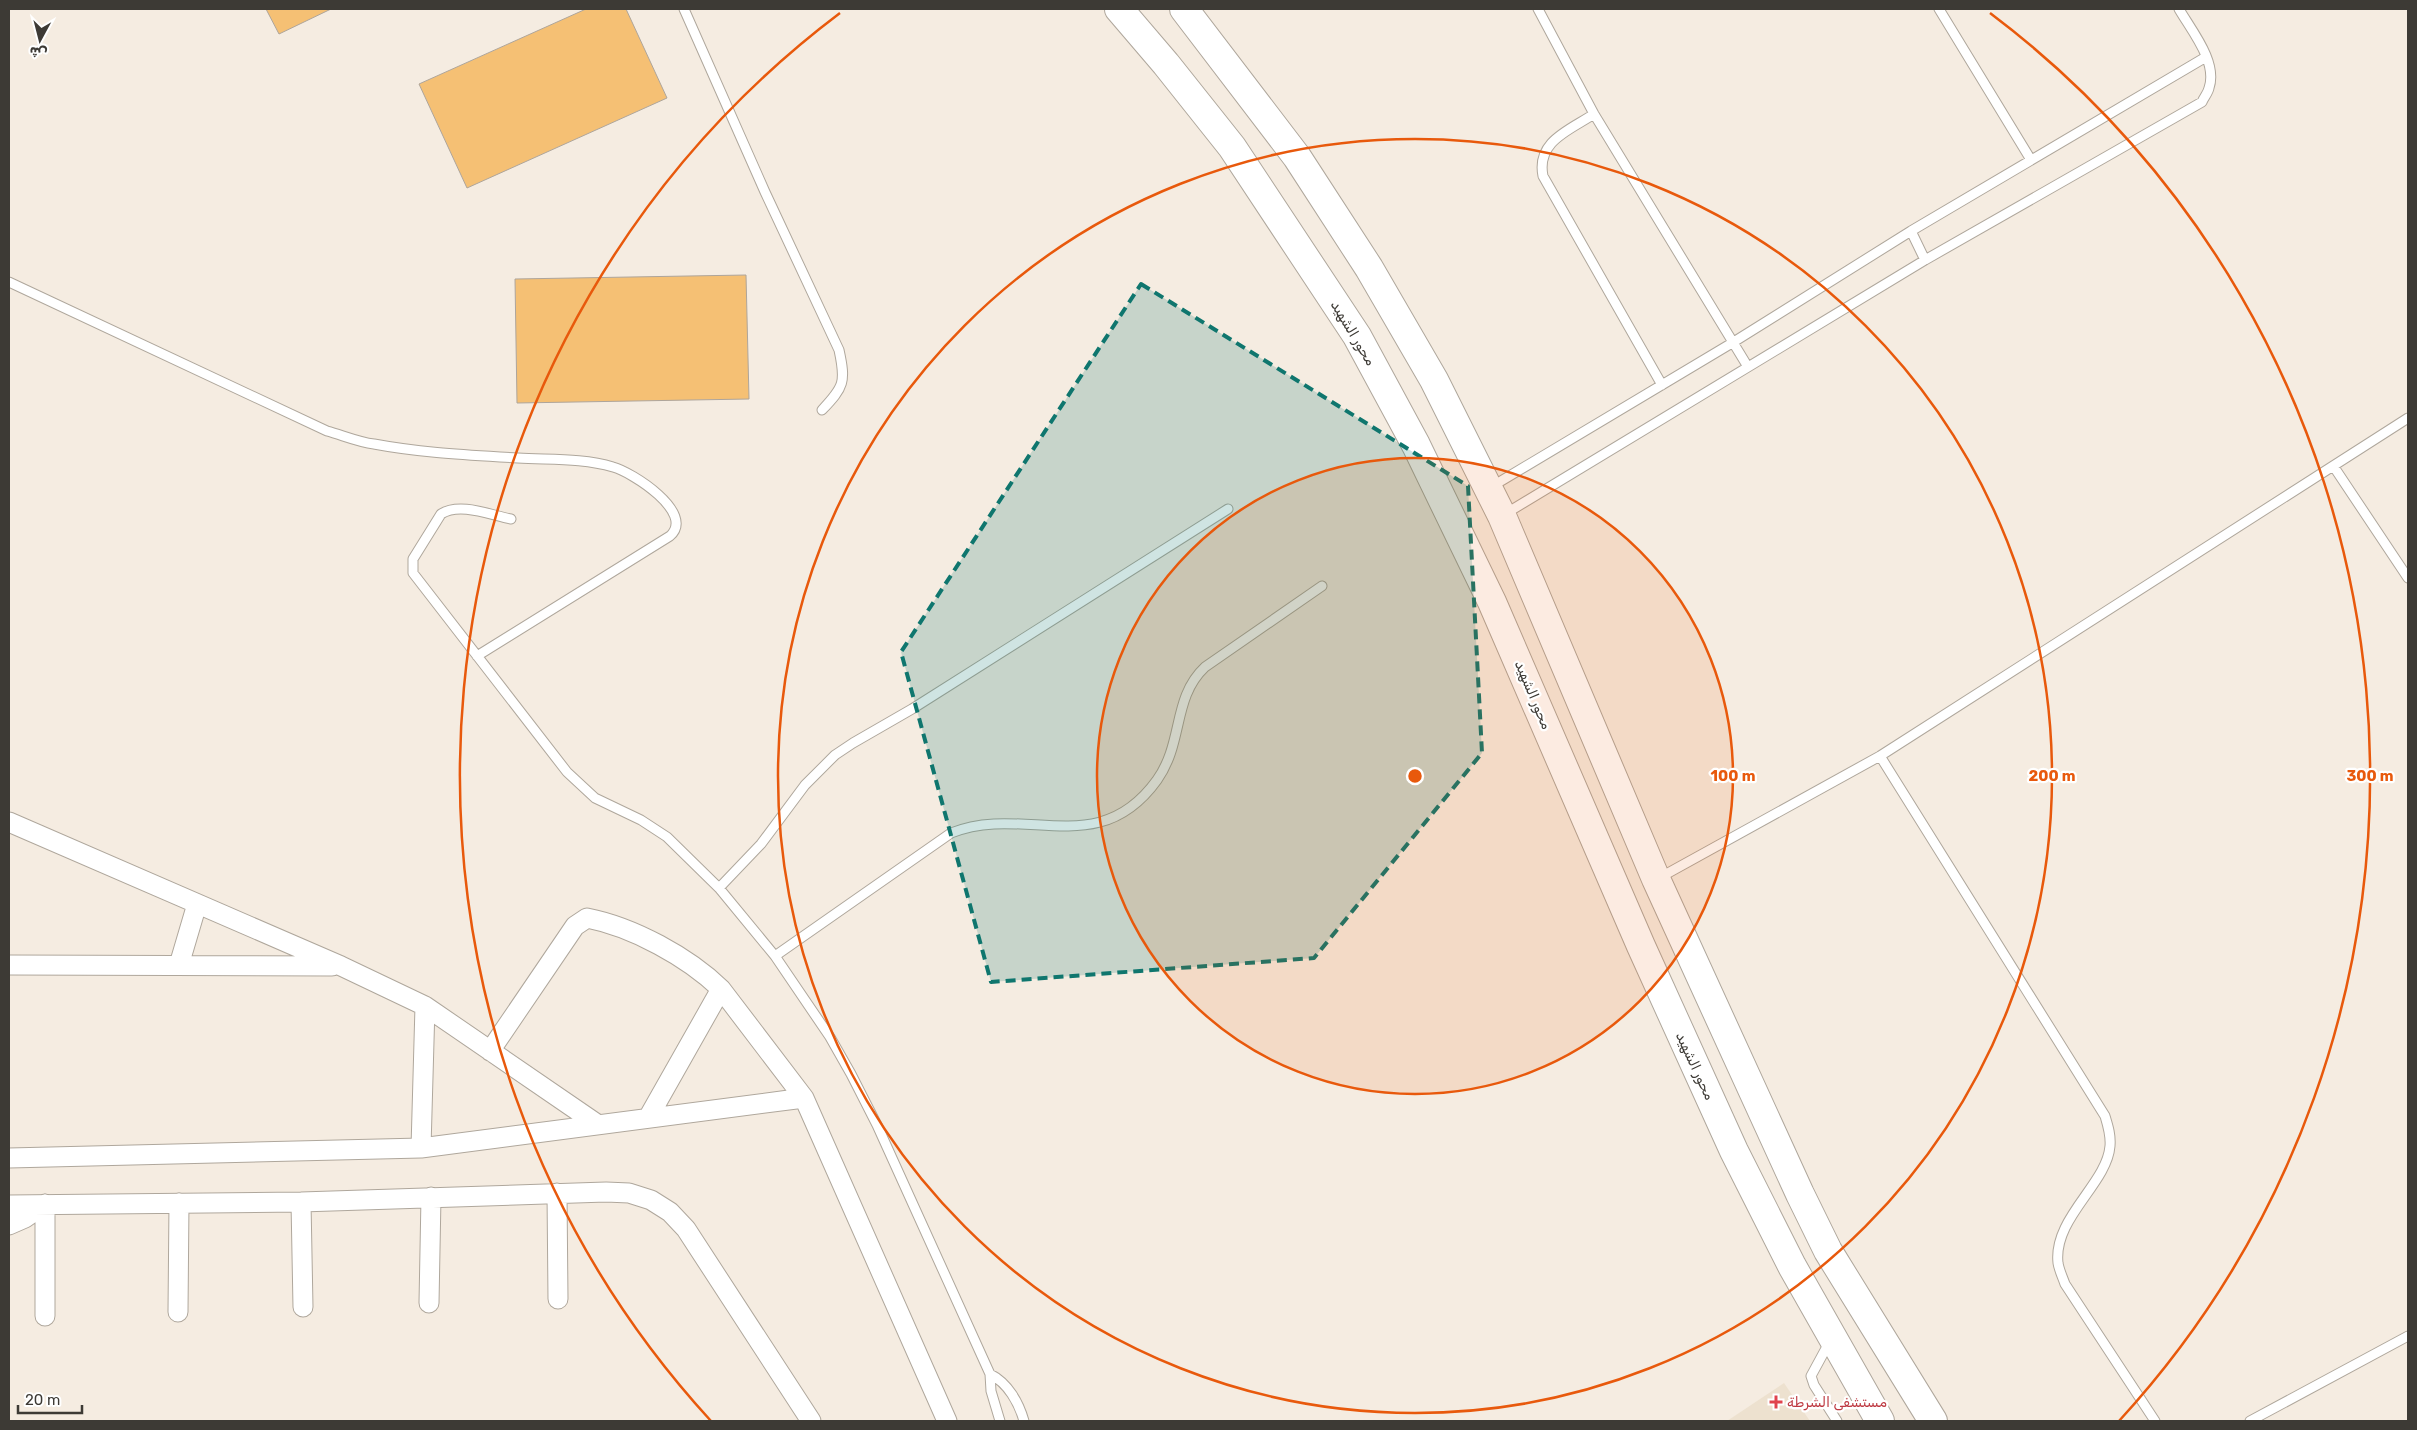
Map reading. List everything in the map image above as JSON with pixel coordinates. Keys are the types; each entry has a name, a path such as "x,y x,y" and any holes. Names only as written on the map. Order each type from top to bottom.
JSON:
{"main road":[{"name":"محور الشهيد","path":"1119,9 1166,64 1232,147 1357,336 1412,437 1492,602 1641,946 1734,1151 1768,1220 1880,1421"},
{"path":"1184,9 1297,157 1364,260 1434,380 1502,516 1656,879 1828,1251 1933,1421"}],"street":[{"path":"9,822 341,966 425,1006 597,1124"},
{"path":"179,965 198,904"},
{"path":"490,1051 575,926 587,918 605,922 690,962 721,989 804,1098 947,1421"},
{"path":"9,965 341,966"},
{"path":"648,1118 721,989"},
{"path":"421,1148 425,1006"},
{"path":"9,1158 421,1148 804,1098"},
{"path":"557,1193 558,1299"},
{"path":"9,1205 301,1202 557,1193 629,1193 651,1200 670,1212 686,1228 811,1421"},
{"path":"429,1303 431,1197"},
{"path":"178,1312 179,1202"},
{"path":"301,1202 303,1307"},
{"path":"9,1225 25,1218 44,1204"},
{"path":"44,1204 45,1316"}],"lane":[{"path":"684,9 765,192 839,350 844,372 838,393 822,410"},
{"path":"1538,9 1594,114 1748,367"},
{"path":"1940,9 2031,160"},
{"path":"1502,516 1925,260 2202,102 2209,88 2211,74 2206,57 2179,9"},
{"path":"1489,488 1732,343 1911,231 2206,57"},
{"path":"1594,114 1554,140 1543,152 1541,165 1543,176 1662,385"},
{"path":"1911,231 1925,260"},
{"path":"9,282 327,431 372,444 417,451 581,462 613,467 637,477 656,492 671,509 676,520 674,532 670,536 477,656"},
{"path":"1656,879 1880,756 2408,418"},
{"path":"2334,467 2408,578"},
{"path":"511,519 460,509 449,510 441,514 412,559 411,566 417,579 580,786 596,798 641,820 667,837 719,888 775,956 830,1037 881,1134 990,1374 991,1391 1000,1421"},
{"path":"719,888 761,844 805,785 835,755 853,742 912,709 1228,509"},
{"path":"775,956 951,833 964,828 993,823 1080,827 1097,824 1125,812 1147,793 1167,761 1175,744 1185,695 1196,676 1322,586"},
{"path":"1880,756 2105,1116 2110,1132 2110,1147 2105,1164 2066,1226 2059,1244 2058,1263 2065,1284 2155,1421"},
{"path":"2250,1421 2408,1336"},
{"path":"1832,1337 1812,1376 1814,1385 1836,1421"},
{"path":"990,1374 1005,1385 1018,1404 1024,1421"}],"highlighted area":[{"path":"1141,284 1468,486 1482,753 1314,958 991,982 901,652"}],"shaded area":[{"name":"مستشفى الشرطة","path":"1784,1383 1810,1421 1727,1421"}],"building":[{"path":"266,9 331,9 279,34"},
{"path":"586,9 626,9 667,98 467,188 419,84"},
{"path":"746,275 749,399 517,403 515,279"}],"place":[{"name":"مستشفى الشرطة","path":"1776,1402"}]}
